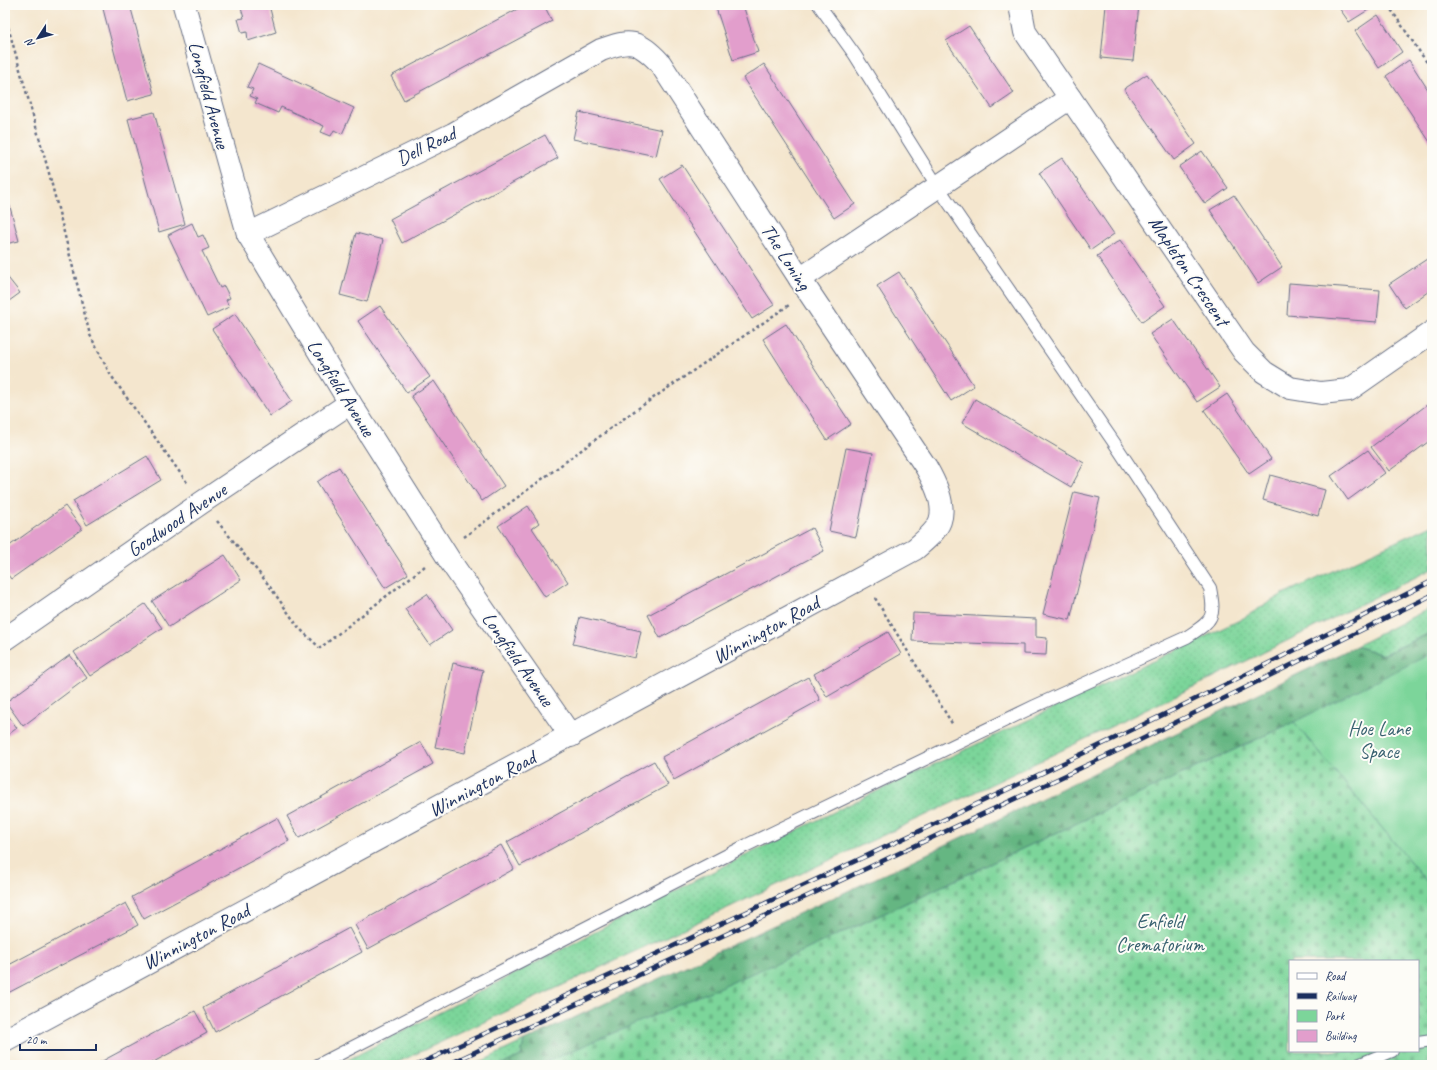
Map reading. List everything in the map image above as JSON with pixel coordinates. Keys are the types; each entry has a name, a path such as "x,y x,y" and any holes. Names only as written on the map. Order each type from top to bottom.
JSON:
{"street":[{"name":"Longfield Avenue","path":"184,5 248,234 350,403 450,561 571,736"},
{"name":"Mapleton Crescent","path":"1020,5 1025,32 1244,352 1264,372 1290,388 1322,393 1349,390 1432,332"},
{"name":"The Loning","path":"601,50 616,44 632,43 646,49 660,63 800,279 926,467 937,486 941,511"},
{"name":"Dell Road","path":"248,234 453,134 601,50"},
{"path":"800,279 1070,98"},
{"name":"Goodwood Avenue","path":"5,639 201,503 350,403"},
{"name":"Winnington Road","path":"5,1040 571,736 915,549 931,534 940,521 941,511"}],"lane":[{"path":"318,1065 747,845 963,741 1187,637 1209,622 1214,608 1210,588 1115,444 938,187 855,55 819,5"},
{"path":"1419,1042 1432,1040"},
{"path":"1358,1065 1390,1052"}],"path":[{"path":"1388,5 1432,70"},
{"path":"862,578 963,741"}],"green space":[{"path":"1432,525 1432,569 1214,677 967,796 392,1065 338,1065 692,882 848,805 1240,620 1283,594"},
{"path":"1432,607 1432,632 1383,655 1356,646"},
{"path":"1432,632 1432,888 1294,722 797,954 637,1024 539,1065 501,1065 521,1056 524,1041 906,864 1356,646 1383,655"},
{"name":"Hoe Lane Space","path":"1432,653 1432,888 1294,722"},
{"name":"Enfield Crematorium","path":"1294,722 1432,888 1432,1065 539,1065 797,954"},
{"path":"524,1041 521,1056 501,1065 474,1065"}],"building":[{"path":"102,5 130,5 154,94 127,101"},
{"path":"240,5 269,5 276,32 248,41 247,32 242,33 238,19 244,18"},
{"path":"525,5 544,5 552,21 404,100 391,76"},
{"path":"715,5 743,5 758,52 733,60"},
{"path":"1106,5 1139,5 1133,61 1101,58"},
{"path":"1337,5 1372,5 1373,7 1349,22"},
{"path":"1378,15 1402,52 1379,68 1355,31"},
{"path":"969,26 1014,93 992,108 946,41"},
{"path":"1409,60 1432,96 1432,145 1386,76"},
{"path":"258,64 354,108 342,134 334,130 331,136 321,132 324,126 281,107 278,113 255,103 257,99 250,96 253,89 247,87"},
{"path":"764,64 855,204 834,218 743,78"},
{"path":"1147,74 1196,144 1174,160 1124,89"},
{"path":"154,112 185,224 159,232 128,119"},
{"path":"579,112 662,130 656,156 573,139"},
{"path":"545,135 558,158 402,243 390,219"},
{"path":"1202,151 1228,188 1205,204 1179,167"},
{"path":"1062,158 1114,234 1091,250 1039,173"},
{"path":"682,165 774,305 752,319 660,179"},
{"path":"5,188 19,241 5,244"},
{"path":"1234,195 1282,267 1258,283 1210,210"},
{"path":"192,223 198,237 203,235 209,248 202,251 220,288 224,286 230,298 226,300 229,307 207,317 168,235"},
{"path":"356,233 383,240 367,302 340,295"},
{"path":"1120,240 1165,306 1142,322 1097,256"},
{"path":"1427,259 1432,266 1432,289 1405,308 1389,284"},
{"path":"899,272 974,386 951,401 877,286"},
{"path":"5,274 20,293 5,304"},
{"path":"1289,283 1380,290 1377,322 1287,315"},
{"path":"380,306 430,377 407,393 358,321"},
{"path":"235,314 292,401 270,416 212,329"},
{"path":"1173,319 1220,387 1197,402 1150,334"},
{"path":"786,324 851,424 827,440 763,339"},
{"path":"434,381 504,486 482,501 411,396"},
{"path":"1227,394 1271,459 1249,474 1204,410"},
{"path":"975,399 1084,463 1071,487 962,423"},
{"path":"1432,401 1432,439 1389,471 1371,447"},
{"path":"846,448 873,453 856,537 829,531"},
{"path":"1368,450 1385,473 1348,500 1331,476"},
{"path":"147,456 161,480 87,525 73,501"},
{"path":"339,467 408,574 385,588 317,482"},
{"path":"1270,475 1325,490 1318,516 1263,500"},
{"path":"1074,492 1100,498 1070,620 1043,614"},
{"path":"65,506 82,529 11,579 5,571 5,549"},
{"path":"528,506 539,523 532,528 568,582 545,597 498,526"},
{"path":"812,528 824,551 660,638 648,615"},
{"path":"225,555 241,580 169,627 152,601"},
{"path":"427,594 452,630 430,645 405,609"},
{"path":"145,604 162,628 90,676 74,652"},
{"path":"913,613 1036,619 1036,637 1047,638 1046,655 1023,654 1023,645 912,641"},
{"path":"580,617 641,631 635,658 573,644"},
{"path":"888,632 901,654 827,697 814,674"},
{"path":"70,655 87,678 23,726 6,702"},
{"path":"453,663 483,670 465,753 435,747"},
{"path":"808,677 820,700 674,780 662,757"},
{"path":"5,711 17,728 5,737"},
{"path":"421,742 433,764 299,838 287,816"},
{"path":"654,761 668,785 520,866 507,842"},
{"path":"277,818 289,841 144,919 132,897"},
{"path":"501,845 514,869 368,949 355,925"},
{"path":"126,903 138,925 6,994 5,967"},
{"path":"349,928 362,952 215,1032 203,1008"},
{"path":"195,1011 207,1033 148,1065 95,1065"}],"railway":[{"path":"417,1065 799,888 1053,768 1180,707 1432,581"},
{"path":"447,1065 1132,744 1432,595"}]}
